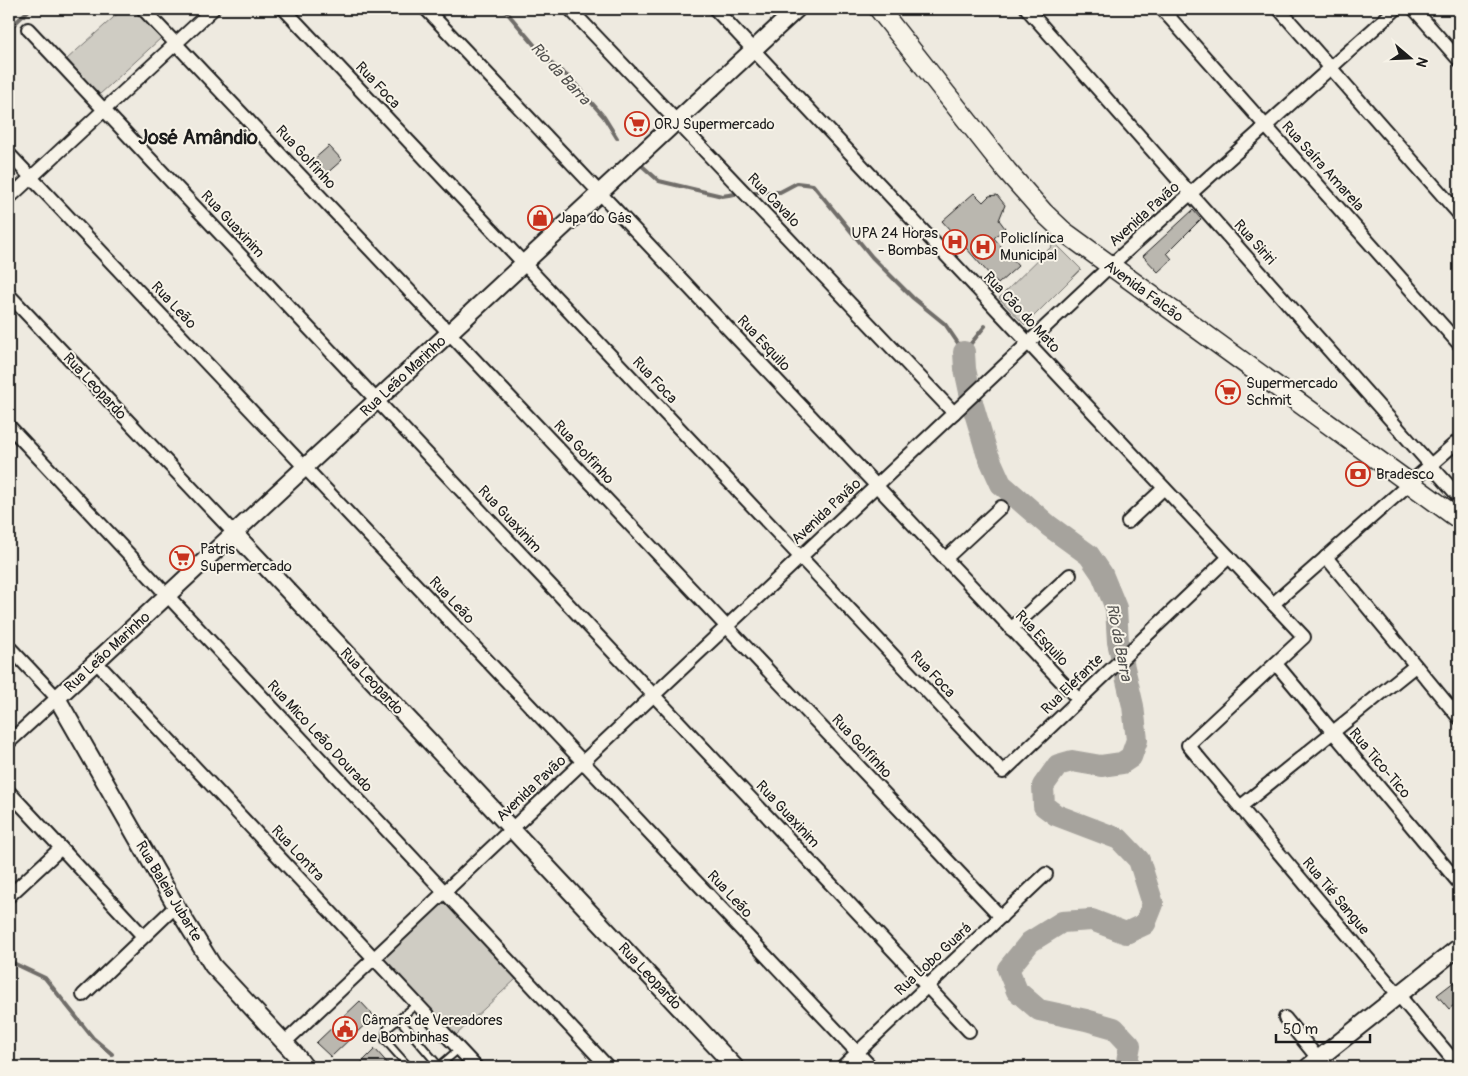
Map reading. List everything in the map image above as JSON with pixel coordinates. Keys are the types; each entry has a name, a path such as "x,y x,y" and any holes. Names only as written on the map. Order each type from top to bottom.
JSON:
{"main road":[{"name":"Avenida Falcão","path":"879,9 1027,194 1064,231 1459,519"}],"street":[{"name":"Rua Golfinho","path":"143,9 1001,917"},
{"path":"9,198 213,9"},
{"name":"Rua Foca","path":"284,9 1003,772"},
{"name":"Rua Esquilo","path":"426,9 1079,700"},
{"name":"Rua Cavalo","path":"570,9 954,413"},
{"name":"Rua Cão do Mato","path":"716,9 1304,638 1276,664"},
{"name":"Rua Leão Marinho","path":"9,742 797,9"},
{"name":"Rua Siriri","path":"1027,9 1459,497"},
{"name":"Rua Saíra Amarela","path":"1162,9 1459,344"},
{"path":"1279,9 1459,214"},
{"name":"Avenida Pavão","path":"284,1043 1110,266 1396,9"},
{"path":"1414,9 1459,60"},
{"name":"Rua Guaxinim","path":"28,29 969,1031"},
{"name":"Rua Leão","path":"9,154 871,1067"},
{"name":"Rua Leopardo","path":"9,295 735,1067"},
{"name":"Rua Mico Leão Dourado","path":"9,426 608,1067"},
{"path":"1272,604 1459,440"},
{"path":"1128,522 1164,488"},
{"path":"946,559 1001,507"},
{"name":"Rua Elefante","path":"1003,772 1229,557"},
{"path":"1326,557 1459,718"},
{"path":"1011,629 1070,575"},
{"path":"9,647 56,698"},
{"name":"Rua Lontra","path":"96,662 459,1049 471,1066"},
{"name":"Rua Tico-Tico","path":"1276,664 1459,883"},
{"name":"Rua Tié Sangue","path":"1276,664 1188,745 1459,1067"},
{"path":"1240,807 1416,666"},
{"name":"Rua Baleia Jubarte","path":"56,698 176,906 222,977 305,1067"},
{"path":"9,792 142,936"},
{"path":"9,896 61,848"},
{"name":"Rua Lobo Guará","path":"842,1067 1046,874"},
{"path":"83,995 142,936 176,906"},
{"path":"1285,1018 1317,1065 1459,948"}],"lane":[{"path":"409,1067 385,1040 387,1029 417,1004"},
{"path":"398,1019 438,1067 459,1049"}],"shaded area":[{"path":"123,9 134,9 161,38 99,95 67,59"},
{"path":"1055,243 1081,269 1025,325 999,298"},
{"path":"443,900 516,979 455,1036 381,958"}],"building":[{"path":"329,146 342,160 325,175 312,161"},
{"name":"Policlínica Municipal","path":"974,193 983,202 989,196 997,195 1005,205 999,220 1005,228 994,238 1018,266 998,284 942,221"},
{"path":"1193,210 1201,219 1167,253 1172,259 1158,272 1143,256"},
{"path":"1459,978 1459,1001 1449,1009 1437,995"},
{"name":"Câmara de Vereadores de Bombinhas","path":"360,1001 374,1016 331,1057 316,1043"},
{"path":"375,1049 391,1067 357,1067"}],"waterway":[{"path":"9,29 30,9"},
{"name":"Rio da Barra","path":"504,9 547,60 571,79 604,117 617,138"},
{"name":"Rio da Barra","path":"640,164 659,181 722,196 742,193"},
{"name":"Rio da Barra","path":"749,192 780,192 797,183 813,185 872,257 913,298 945,324 964,352 985,326"},
{"name":"Rio da Barra","path":"964,352 965,369 973,406 987,453 1001,484 1049,526 1089,555 1102,574 1116,608 1118,642 1133,706 1137,740 1131,757 1122,763 1101,766 1072,761 1058,765 1043,786 1044,806 1056,815 1119,839 1139,860 1153,904 1145,924 1126,933 1092,920 1062,922 1030,942 1008,969 1017,991 1039,1010 1114,1028 1130,1045 1126,1067"},
{"path":"9,961 45,978 93,1038 112,1054"}],"place":[{"name":"ORJ Supermercado","path":"637,124"},
{"name":"Japa do Gás","path":"540,218"},
{"name":"UPA 24 Horas - Bombas","path":"955,242"},
{"name":"Policlínica Municipal","path":"983,247"},
{"name":"Supermercado Schmit","path":"1228,392"},
{"name":"Bradesco","path":"1358,474"},
{"name":"Patris Supermercado","path":"182,558"},
{"name":"Câmara de Vereadores de Bombinhas","path":"345,1029"}],"district":[{"name":"José Amândio","path":"198,137"}]}
